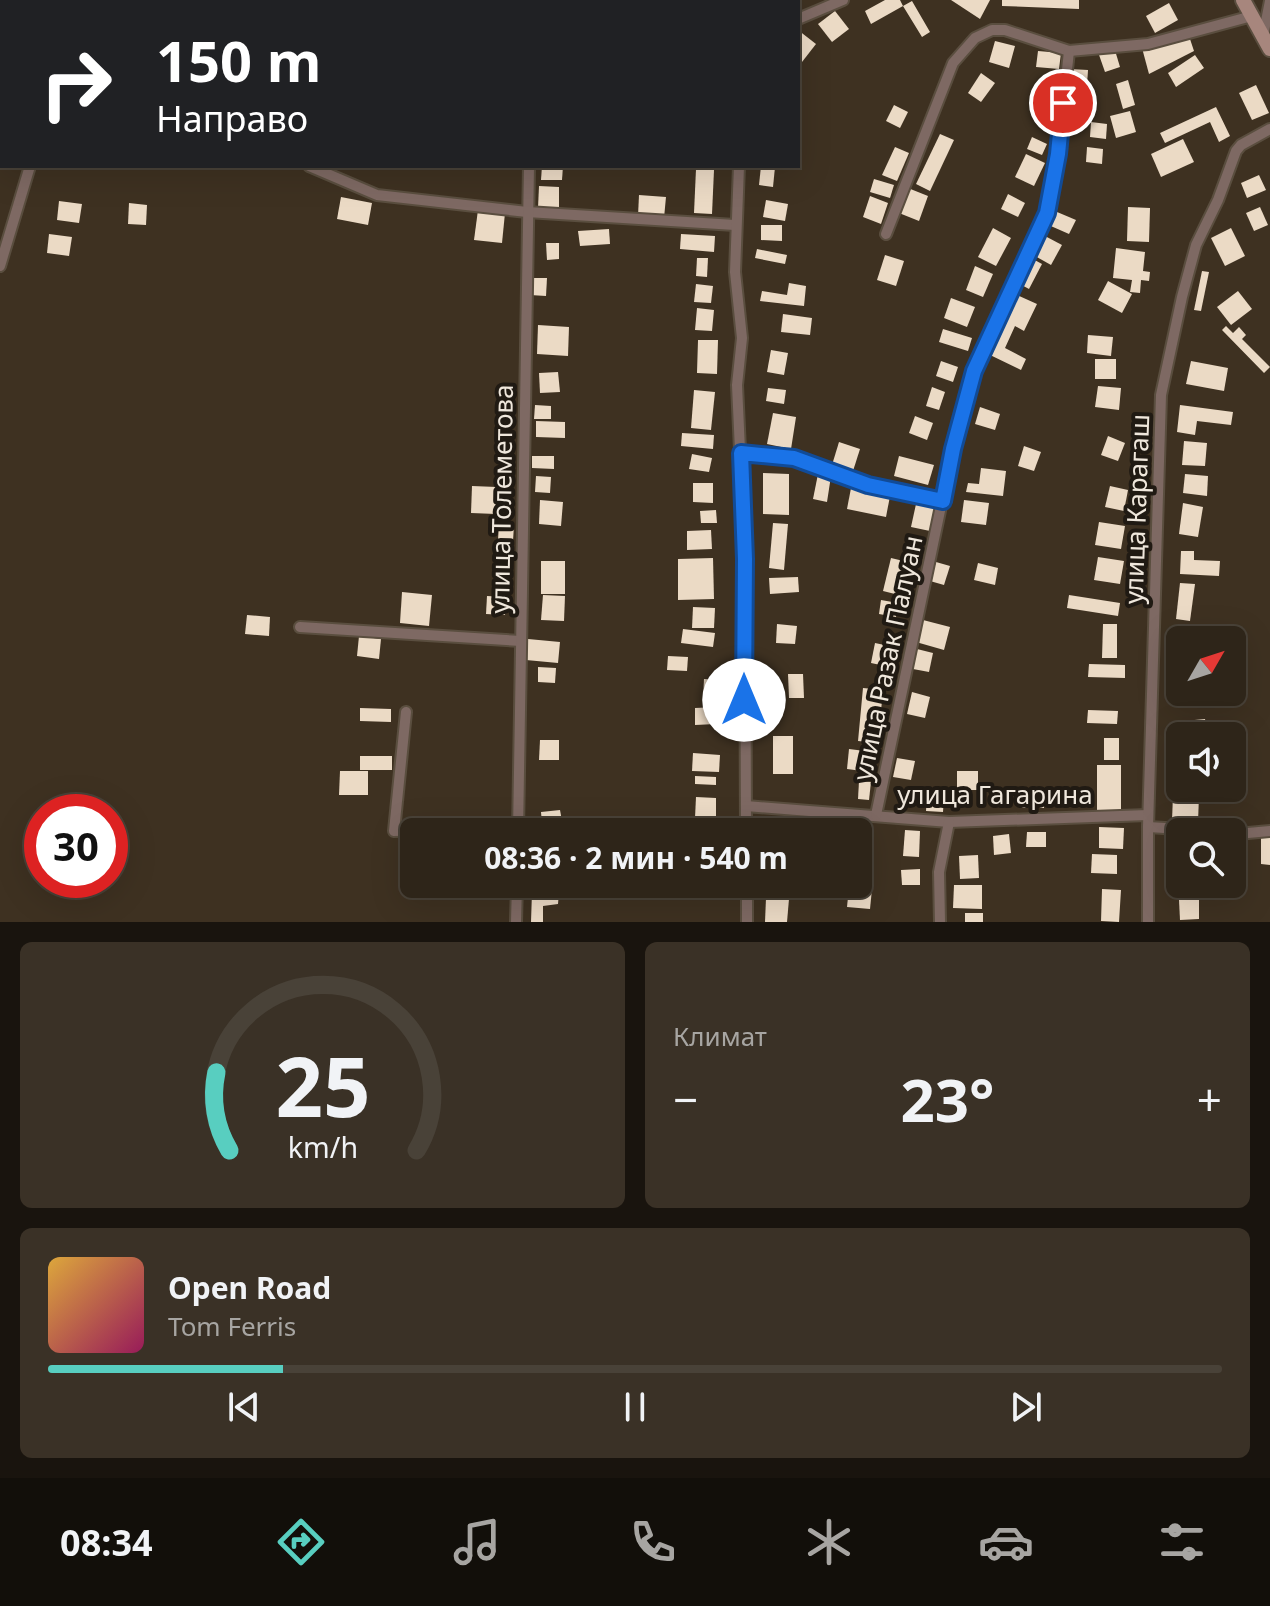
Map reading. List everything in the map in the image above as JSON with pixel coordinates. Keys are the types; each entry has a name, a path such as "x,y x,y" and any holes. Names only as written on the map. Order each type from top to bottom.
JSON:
{"main road":[{"path":"1243,0 1266,42"}],"street":[{"path":"800,18 843,0"},
{"path":"1266,42 1270,1"},
{"path":"886,234 953,63 975,38 992,30 1005,30 1069,51 1148,44 1252,16"},
{"name":"улица Разак Палуан","path":"876,815 953,449 974,371 1047,213 1058,154 1069,51"},
{"name":"улица Карагаш","path":"1148,922 1148,815 1161,395 1196,245 1218,200 1236,151 1270,129"},
{"path":"0,266 2,242 29,168"},
{"path":"314,168 377,195 527,212 735,225"},
{"name":"улица Толеметова","path":"518,818 529,168"},
{"path":"739,168 735,272 742,338 737,385 745,559 746,818"},
{"path":"741,453 794,458 868,485 943,501"},
{"path":"300,627 521,641"},
{"path":"400,831 394,831 406,712"},
{"name":"улица Гагарина","path":"746,806 949,822 1148,815"},
{"path":"940,922 939,872 949,822"},
{"path":"1148,827 1248,833 1270,831"},
{"path":"516,922 517,898"},
{"path":"747,898 747,922"}],"building":[{"path":"885,0 900,0 903,6 871,24 865,11"},
{"path":"951,0 990,0 980,19"},
{"path":"1002,0 1079,0 1079,9 1002,6"},
{"path":"912,1 930,32 922,37 903,6"},
{"path":"1169,3 1178,20 1155,33 1146,16"},
{"path":"835,11 849,29 832,42 818,24"},
{"path":"800,32 816,44 802,62 800,60"},
{"path":"1189,36 1194,51 1149,74 1142,48"},
{"path":"995,41 1015,46 1009,68 989,62"},
{"path":"1114,47 1120,67 1105,72 1098,52"},
{"path":"1038,51 1061,53 1059,69 1036,67"},
{"path":"1195,55 1204,68 1176,87 1168,73"},
{"path":"1070,69 1088,70 1087,85 1070,84"},
{"path":"981,73 995,83 981,102 968,93"},
{"path":"1128,80 1135,105 1123,109 1116,84"},
{"path":"1256,85 1269,113 1252,120 1239,93"},
{"path":"1031,94 1050,96 1049,111 1030,108"},
{"path":"1070,95 1084,96 1082,123 1068,122"},
{"path":"894,105 908,112 900,128 886,121"},
{"path":"1216,107 1230,136 1219,142 1210,122 1165,143 1160,133"},
{"path":"1130,111 1136,132 1116,138 1110,116"},
{"path":"1091,122 1107,124 1106,139 1090,137"},
{"path":"940,134 954,140 930,191 916,184"},
{"path":"1032,137 1047,144 1042,155 1027,149"},
{"path":"1183,139 1194,162 1161,177 1151,154"},
{"path":"895,147 909,153 897,181 882,175"},
{"path":"1087,147 1103,149 1102,164 1086,162"},
{"path":"1026,154 1045,163 1034,186 1015,177"},
{"path":"542,168 563,168 562,180 541,180"},
{"path":"761,168 775,168 773,187 759,185"},
{"path":"696,169 714,170 712,214 694,213"},
{"path":"1259,175 1266,190 1247,198 1241,183"},
{"path":"874,179 894,185 890,198 870,192"},
{"path":"539,186 559,187 559,209 538,208"},
{"path":"908,188 928,196 919,221 899,213"},
{"path":"1008,194 1025,203 1018,217 1001,209"},
{"path":"639,195 666,197 664,218 638,216"},
{"path":"870,196 888,203 881,224 863,217"},
{"path":"341,197 372,203 368,225 337,219"},
{"path":"766,200 788,204 785,221 763,217"},
{"path":"59,201 82,204 79,223 57,220"},
{"path":"129,203 147,205 146,225 128,224"},
{"path":"1128,207 1150,208 1149,242 1127,241"},
{"path":"1260,207 1268,225 1254,231 1246,213"},
{"path":"1050,209 1076,220 1069,234 1044,223"},
{"path":"478,210 505,213 502,243 474,240"},
{"path":"761,225 782,225 782,241 761,240"},
{"path":"993,228 1011,238 996,266 978,257"},
{"path":"1231,228 1245,256 1225,266 1211,238"},
{"path":"609,229 610,244 580,246 578,231"},
{"path":"49,234 72,237 69,256 47,253"},
{"path":"681,234 715,236 714,252 680,249"},
{"path":"1045,236 1062,245 1051,265 1035,256"},
{"path":"546,243 559,243 559,259 547,260"},
{"path":"1116,248 1145,252 1143,271 1150,272 1149,281 1141,280 1140,293 1130,292 1132,280 1113,278"},
{"path":"757,249 787,255 785,264 755,258"},
{"path":"885,255 904,261 896,286 877,280"},
{"path":"697,258 708,258 707,277 696,276"},
{"path":"1031,258 1042,264 1029,289 1018,283"},
{"path":"975,266 993,274 983,297 966,290"},
{"path":"1202,271 1209,272 1201,311 1194,310"},
{"path":"530,278 547,278 546,296 530,295"},
{"path":"1108,281 1132,294 1122,313 1098,300"},
{"path":"789,283 806,286 804,306 760,301 762,291 787,295"},
{"path":"696,284 713,286 711,303 694,302"},
{"path":"1238,291 1252,309 1231,325 1217,307"},
{"path":"1017,295 1037,304 1024,331 1015,326 1005,348 1026,359 1021,370 988,354"},
{"path":"951,298 975,307 967,327 944,318"},
{"path":"697,308 714,310 712,331 695,330"},
{"path":"783,314 812,318 810,335 781,332"},
{"path":"538,325 569,327 568,356 537,354"},
{"path":"1226,326 1233,333 1239,327 1246,335 1242,339 1270,367 1264,373 1222,330"},
{"path":"943,329 972,338 968,351 939,342"},
{"path":"1088,335 1113,337 1111,356 1087,353"},
{"path":"698,340 718,340 717,374 697,373"},
{"path":"771,350 788,353 784,375 767,372"},
{"path":"1095,359 1116,359 1116,379 1095,379"},
{"path":"941,361 958,367 953,382 936,376"},
{"path":"1191,361 1228,368 1224,391 1186,384"},
{"path":"558,372 560,392 540,393 539,373"},
{"path":"1098,386 1121,388 1119,410 1095,407"},
{"path":"932,387 945,392 939,410 926,406"},
{"path":"768,388 786,390 784,404 766,401"},
{"path":"694,390 715,392 711,430 691,428"},
{"path":"535,405 551,406 551,419 534,419"},
{"path":"1180,405 1233,412 1231,425 1197,421 1195,435 1177,432"},
{"path":"980,407 1000,414 995,430 975,424"},
{"path":"773,413 796,417 791,449 767,444"},
{"path":"915,416 933,423 927,440 909,433"},
{"path":"536,421 565,422 565,438 536,437"},
{"path":"682,433 714,435 713,449 681,446"},
{"path":"1108,436 1125,443 1118,461 1101,455"},
{"path":"1184,441 1207,443 1205,466 1182,465"},
{"path":"839,442 860,449 853,471 832,465"},
{"path":"1024,446 1041,452 1034,471 1018,466"},
{"path":"692,454 712,458 709,472 689,469"},
{"path":"532,456 554,456 554,469 532,468"},
{"path":"899,456 934,465 928,485 894,476"},
{"path":"981,468 1006,471 1003,496 966,492 968,483 979,484"},
{"path":"763,473 789,474 789,515 763,514"},
{"path":"818,474 831,476 827,502 813,499"},
{"path":"1185,474 1208,476 1207,496 1183,493"},
{"path":"536,476 551,477 550,493 535,492"},
{"path":"693,483 713,483 713,503 693,502"},
{"path":"472,486 497,487 496,514 471,513"},
{"path":"1110,486 1128,490 1124,511 1105,507"},
{"path":"851,488 890,496 886,517 847,509"},
{"path":"540,500 563,502 561,526 539,524"},
{"path":"964,500 989,503 986,525 961,522"},
{"path":"1183,503 1203,507 1198,537 1179,534"},
{"path":"916,504 935,508 930,531 911,527"},
{"path":"716,510 717,523 701,523 700,511"},
{"path":"1099,522 1125,526 1121,549 1095,545"},
{"path":"773,523 788,524 784,570 769,568"},
{"path":"499,524 514,525 513,541 498,540"},
{"path":"711,530 712,549 687,550 687,531"},
{"path":"1181,551 1194,551 1194,560 1220,561 1219,576 1180,574"},
{"path":"1098,557 1124,561 1120,584 1094,580"},
{"path":"713,558 714,599 678,600 678,559"},
{"path":"891,558 916,564 907,597 883,591"},
{"path":"541,561 565,561 565,594 541,594"},
{"path":"936,562 950,566 944,585 930,581"},
{"path":"978,563 998,568 995,585 974,580"},
{"path":"798,577 799,592 770,594 769,578"},
{"path":"1180,583 1195,584 1190,621 1176,619"},
{"path":"402,592 432,595 429,626 400,623"},
{"path":"543,595 565,596 564,621 541,620"},
{"path":"1069,595 1120,603 1118,616 1067,608"},
{"path":"487,596 506,597 505,615 486,614"},
{"path":"881,600 898,603 896,617 879,614"},
{"path":"693,607 715,608 714,628 692,628"},
{"path":"247,615 270,617 269,636 245,634"},
{"path":"923,620 950,627 944,650 916,642"},
{"path":"777,624 797,626 795,644 776,643"},
{"path":"1103,624 1117,624 1117,658 1102,658"},
{"path":"683,629 715,633 713,647 681,643"},
{"path":"359,636 381,639 379,659 357,656"},
{"path":"528,639 560,642 558,663 526,660"},
{"path":"875,643 894,647 890,667 871,663"},
{"path":"917,649 933,653 929,672 913,669"},
{"path":"668,656 688,657 687,671 667,670"},
{"path":"1089,664 1125,665 1125,678 1088,677"},
{"path":"538,667 556,668 555,683 538,682"},
{"path":"788,674 803,674 804,698 789,698"},
{"path":"704,679 719,680 718,700 703,699"},
{"path":"863,688 883,690 878,743 858,741"},
{"path":"912,692 930,697 925,718 907,714"},
{"path":"716,707 716,724 695,725 695,708"},
{"path":"360,708 391,709 391,722 360,721"},
{"path":"1088,710 1118,711 1117,724 1087,723"},
{"path":"1205,719 1206,722 1184,722"},
{"path":"773,736 793,736 793,774 773,774"},
{"path":"1104,738 1119,738 1119,760 1104,760"},
{"path":"540,740 559,740 559,760 539,760"},
{"path":"849,749 873,752 870,772 847,769"},
{"path":"693,753 720,755 719,772 692,771"},
{"path":"360,756 392,756 392,770 360,770"},
{"path":"897,758 915,761 911,780 893,777"},
{"path":"1097,765 1121,765 1121,813 1097,813"},
{"path":"340,771 368,771 368,795 339,795"},
{"path":"957,771 978,771 978,790 957,790"},
{"path":"695,776 716,777 716,785 695,784"},
{"path":"859,781 871,782 869,800 858,799"},
{"path":"1020,794 1044,794 1044,808 1020,808"},
{"path":"927,795 944,796 943,812 926,811"},
{"path":"696,797 716,798 716,818 695,818"},
{"path":"1173,802 1199,802 1198,818 1172,818"},
{"path":"560,810 561,818 542,818 541,812"},
{"path":"1099,827 1124,828 1123,849 1099,848"},
{"path":"905,830 920,831 919,857 903,856"},
{"path":"1027,832 1046,832 1046,847 1026,847"},
{"path":"1009,834 1011,853 994,855 993,836"},
{"path":"1261,838 1270,838 1270,865 1261,864"},
{"path":"1092,854 1117,855 1117,874 1091,873"},
{"path":"978,855 979,878 960,879 959,856"},
{"path":"920,869 920,885 902,885 901,870"},
{"path":"954,885 982,885 982,909 953,908"},
{"path":"1102,889 1121,890 1119,922 1101,921"},
{"path":"532,898 558,898 558,904 543,906 543,922 531,922"},
{"path":"766,898 789,899 787,922 765,922"},
{"path":"848,898 871,898 870,909 847,907"},
{"path":"1199,899 1199,919 1180,920 1179,900"},
{"path":"965,913 983,913 983,922 965,922"}],"route":[{"path":"744,700 745,559 741,453 794,458 868,485 943,501 974,371 1047,213 1063,103"}]}
